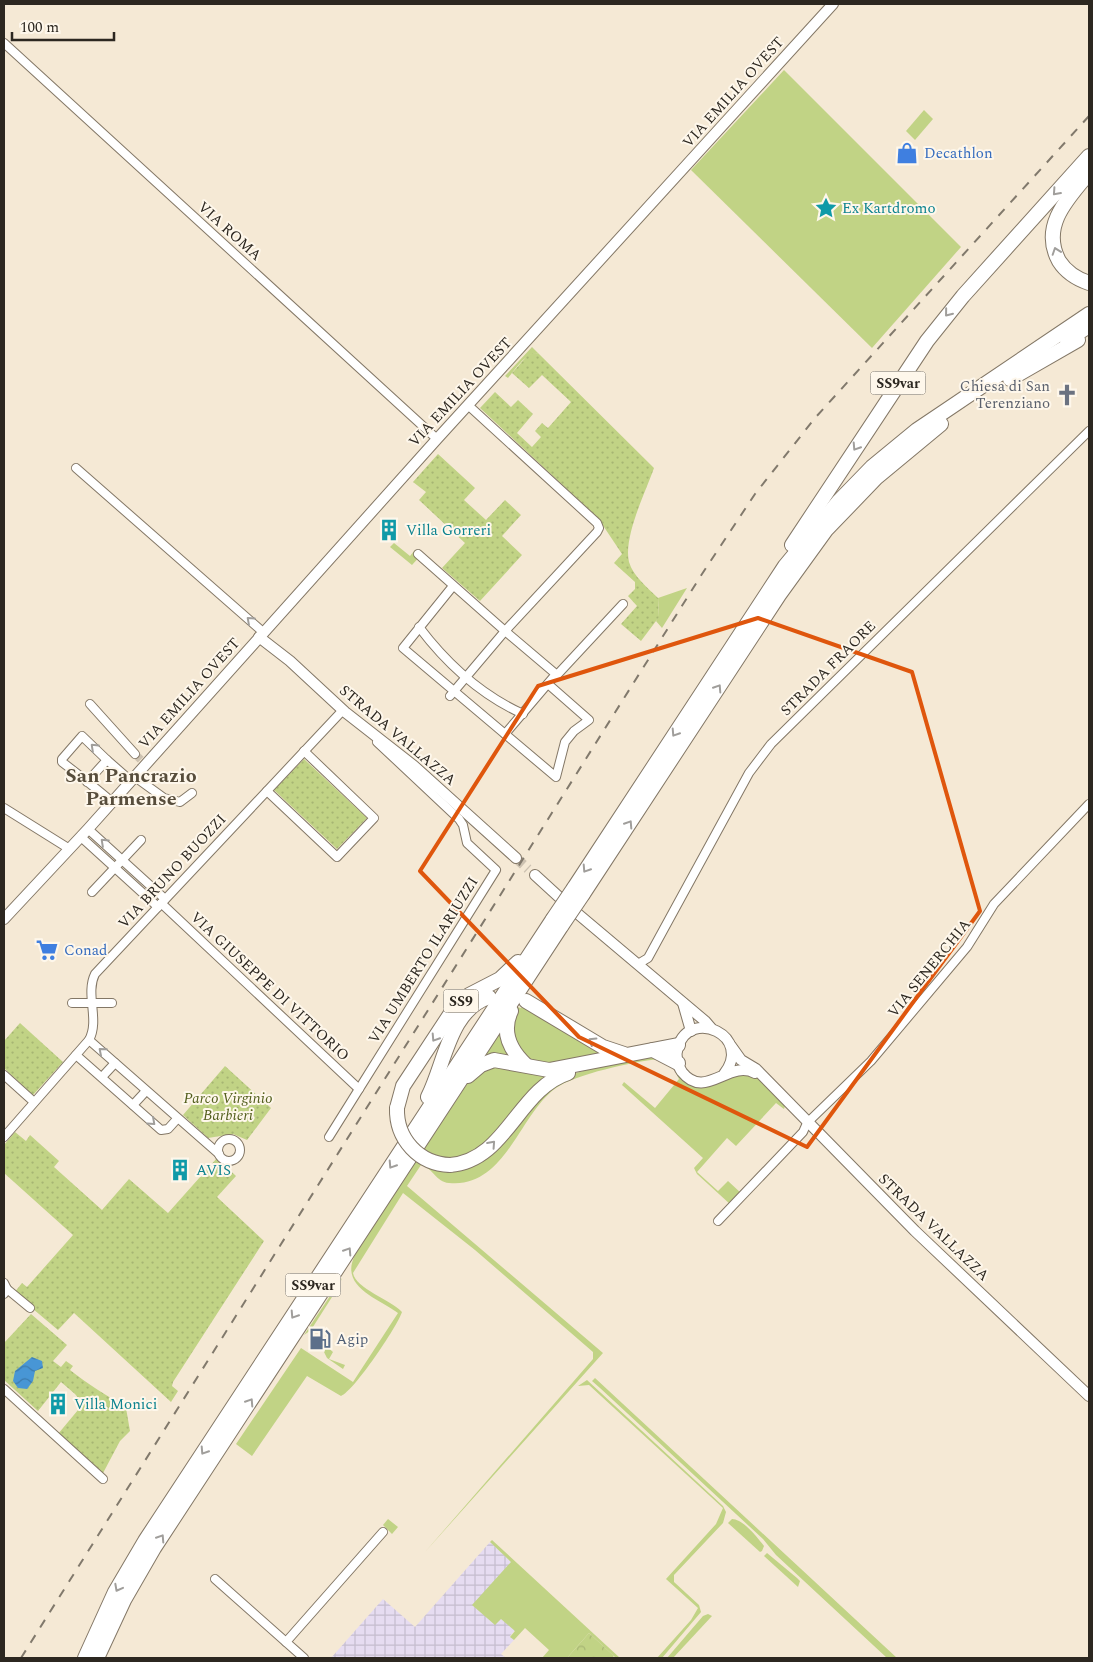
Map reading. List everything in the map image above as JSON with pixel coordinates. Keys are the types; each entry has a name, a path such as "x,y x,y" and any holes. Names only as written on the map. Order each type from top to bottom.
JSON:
{"highway":[{"name":"SS9var","path":"740,634 759,595 919,352 963,296 1089,156"},
{"path":"1089,173 1068,198 1052,228 1053,246 1062,266 1070,274 1089,284"},
{"path":"578,891 740,634 794,554 872,467 917,430 1089,314"},
{"path":"578,891 779,595 826,530 877,477 940,424 1089,326"},
{"path":"1010,379 1089,333"},
{"name":"SS9var","path":"85,1658 109,1605 137,1554 416,1129 578,891"},
{"name":"SS9var","path":"97,1658 120,1606 154,1548 548,946 558,922"},
{"name":"SS9","path":"558,922 507,973 458,1003 403,1086 397,1108 399,1128 411,1148 430,1161 450,1165 470,1161 486,1150 534,1095 551,1080 570,1072 608,1063 632,1054"},
{"path":"526,1066 511,1047 507,1034 507,1023 513,1008 544,960 548,946"},
{"name":"SS9","path":"416,1129 418,1119 436,1081 461,1017 473,1004 489,997"},
{"name":"SS9","path":"526,1001 606,1049 624,1054 632,1054"},
{"name":"SS9","path":"405,1165 428,1137 475,1070 484,1063 498,1059 539,1070 553,1070 678,1045"},
{"path":"653,1050 678,1063"}],"street":[{"name":"VIA EMILIA OVEST","path":"6,912 84,833 437,438 469,406 833,4"},
{"name":"VIA ROMA","path":"4,44 437,438"},
{"path":"452,693 505,631 598,532 599,528 597,523 469,406"},
{"name":"STRADA FRAORE","path":"638,964 648,958 749,773 771,744 1089,431"},
{"path":"76,468 236,608 261,635"},
{"path":"418,554 556,674"},
{"path":"454,586 403,648 452,693 556,777 560,768 565,742 577,728 590,721 548,684"},
{"path":"505,734 556,674 623,604"},
{"path":"419,628 444,658 466,677 490,696 523,714"},
{"name":"STRADA VALLAZZA","path":"261,635 343,710 414,766 516,858"},
{"path":"90,704 135,754"},
{"name":"VIA BRUNO BUOZZI","path":"89,1040 94,1032 92,979 95,974 343,710"},
{"name":"VIA UMBERTO ILARIUZZI","path":"330,1137 496,870 467,843 463,825 458,819 395,761 359,722"},
{"path":"112,802 62,762 62,759 82,736 107,760 133,779 168,800 180,802 192,793"},
{"path":"267,791 337,857 374,818 304,751"},
{"path":"90,784 107,760"},
{"name":"VIA SENERCHIA","path":"718,1221 803,1132 807,1123 871,1061 967,947 994,904 1089,804"},
{"path":"4,808 68,848"},
{"path":"84,833 122,860 161,903"},
{"path":"84,833 115,867 161,903"},
{"path":"92,892 142,840"},
{"path":"531,872 559,897"},
{"name":"VIA GIUSEPPE DI VITTORIO","path":"161,903 359,1089"},
{"name":"STRADA VALLAZZA","path":"578,914 711,1028 723,1035 734,1054 761,1076 915,1231 1089,1396"},
{"path":"682,1002 691,1031"},
{"path":"72,1003 112,1003"},
{"path":"678,1063 678,1045 691,1031 697,1028 711,1028"},
{"path":"4,1137 89,1040 224,1160 231,1161 238,1158 239,1144 233,1140 226,1140 220,1144 207,1143"},
{"path":"724,1074 731,1061 731,1046"},
{"path":"76,1055 161,1130 168,1129 177,1119"},
{"path":"102,1078 115,1063"},
{"name":"STRADA VALLAZZA","path":"678,1063 684,1074 701,1083 714,1081 724,1074 739,1069 750,1070 761,1076"},
{"path":"4,1075 34,1102"},
{"path":"133,1105 146,1091"},
{"path":"219,1154 220,1144"},
{"path":"5,1289 30,1308"},
{"path":"4,1388 103,1479"},
{"path":"286,1642 383,1532"},
{"path":"215,1579 266,1627 304,1658"}],"highlighted area":[{"path":"758,618 912,672 980,911 807,1147 579,1037 420,871 538,686"}],"shaded area":[{"path":"490,1542 547,1595 510,1636 514,1640 501,1654 506,1658 331,1658 383,1599 415,1627"}],"green space":[{"name":"Ex Kartdromo","path":"784,70 961,247 872,348 691,170"},
{"path":"924,110 933,119 915,140 906,131"},
{"path":"532,347 539,354 530,355 508,378 505,376"},
{"path":"539,354 654,468 632,527 628,552 629,562 634,572 641,582 658,598 659,617 641,641 621,624 637,606 628,596 635,589 635,582 614,563 622,554 598,518 480,408 495,392 511,407 518,400 533,414 517,433 532,447 541,437 535,431 542,423 548,428 571,402 542,375 529,388 512,373 528,355"},
{"path":"438,454 475,488 464,500 486,520 505,500 521,515 502,536 522,555 480,601 442,568 465,543 419,500 426,492 413,482"},
{"path":"394,543 410,556 415,550 422,554 412,565 390,547"},
{"path":"687,588 662,628 656,621 659,616 658,598"},
{"path":"304,759 367,818 337,849 274,790"},
{"path":"524,1004 604,1052 551,1065 531,1062 510,1036 517,1007 521,1008"},
{"path":"20,1023 63,1062 33,1095 4,1068 4,1041"},
{"path":"500,1031 512,1057 481,1060"},
{"path":"650,1055 666,1057 671,1061 681,1075 692,1083 700,1085 714,1083 740,1072 747,1073 758,1078 768,1086 785,1106 784,1109 776,1103 736,1146 727,1138 697,1172 718,1191 728,1181 742,1194 731,1205 697,1174 694,1168 703,1158 622,1085 624,1082 655,1108 679,1079 671,1063 658,1059 590,1073 556,1088 532,1114 498,1162 484,1174 468,1182 449,1183 441,1180 429,1169 421,1165 407,1186 603,1353 425,1552 593,1359 593,1352 475,1250 403,1193 353,1273 355,1279 360,1284 402,1312 384,1344 347,1392 341,1396 307,1376 252,1456 236,1444 301,1348 353,1382 398,1313 371,1296 356,1283 352,1275 351,1266 355,1255 417,1159 431,1166 445,1168 471,1163 496,1145 528,1106 551,1084 585,1070"},
{"path":"487,1065 549,1075 483,1148 450,1161 422,1152 473,1075"},
{"name":"Parco Virginio Barbieri","path":"225,1066 271,1108 247,1140 233,1134 208,1138 183,1115"},
{"path":"15,1132 26,1141 30,1135 59,1161 54,1167 102,1210 129,1179 168,1213 217,1158 236,1176 217,1197 264,1241 173,1382 172,1386 178,1391 171,1402 74,1313 58,1330 14,1293 22,1283 27,1287 73,1235 4,1173 4,1145"},
{"path":"342,1278 339,1286 311,1330 304,1335"},
{"path":"31,1314 67,1345 53,1361 61,1367 66,1361 73,1366 70,1370 126,1408 130,1431 120,1441 102,1475 58,1434 83,1404 75,1394 61,1382 38,1411 4,1380 4,1343"},
{"path":"326,1346 333,1352 329,1359 345,1365 343,1369 327,1358 324,1352"},
{"path":"595,1378 897,1658 887,1658 776,1555 763,1539 592,1381"},
{"path":"587,1380 723,1506 726,1512 723,1523 674,1575 674,1582 699,1605 701,1612 662,1658 657,1658 691,1620 698,1608 666,1579 716,1524 723,1508 589,1385 578,1386"},
{"path":"388,1519 398,1527 392,1534 383,1525"},
{"path":"732,1519 741,1522 754,1534 764,1546 762,1551 760,1552 728,1523"},
{"path":"492,1540 620,1658 616,1658 589,1633 567,1658 542,1658 549,1650 525,1628 514,1640 510,1637 515,1631 501,1619 495,1625 472,1605 511,1562 490,1542"},
{"path":"767,1553 800,1581 798,1587 764,1556"},
{"path":"708,1614 712,1616 673,1658 667,1658 703,1616"},
{"path":"589,1633 614,1656 612,1658 567,1658"}],"water":[{"path":"32,1357 42,1361 43,1368 35,1371 33,1381 27,1389 18,1388 13,1381 15,1371"}],"tunnel":[{"path":"135,754 143,762"},
{"path":"516,858 528,869"}],"railway":[{"path":"21,1658 702,574 755,494 815,418 1089,116"}],"place":[{"name":"Decathlon","path":"907,153"},
{"name":"Ex Kartdromo","path":"826,208"},
{"name":"Chiesa di San Terenziano","path":"1067,395"},
{"name":"Villa Gorreri","path":"389,530"},
{"name":"Conad","path":"47,950"},
{"name":"AVIS","path":"180,1170"},
{"name":"Agip","path":"320,1339"},
{"name":"Villa Monici","path":"58,1404"}],"district":[{"name":"San Pancrazio Parmense","path":"131,786"}]}
